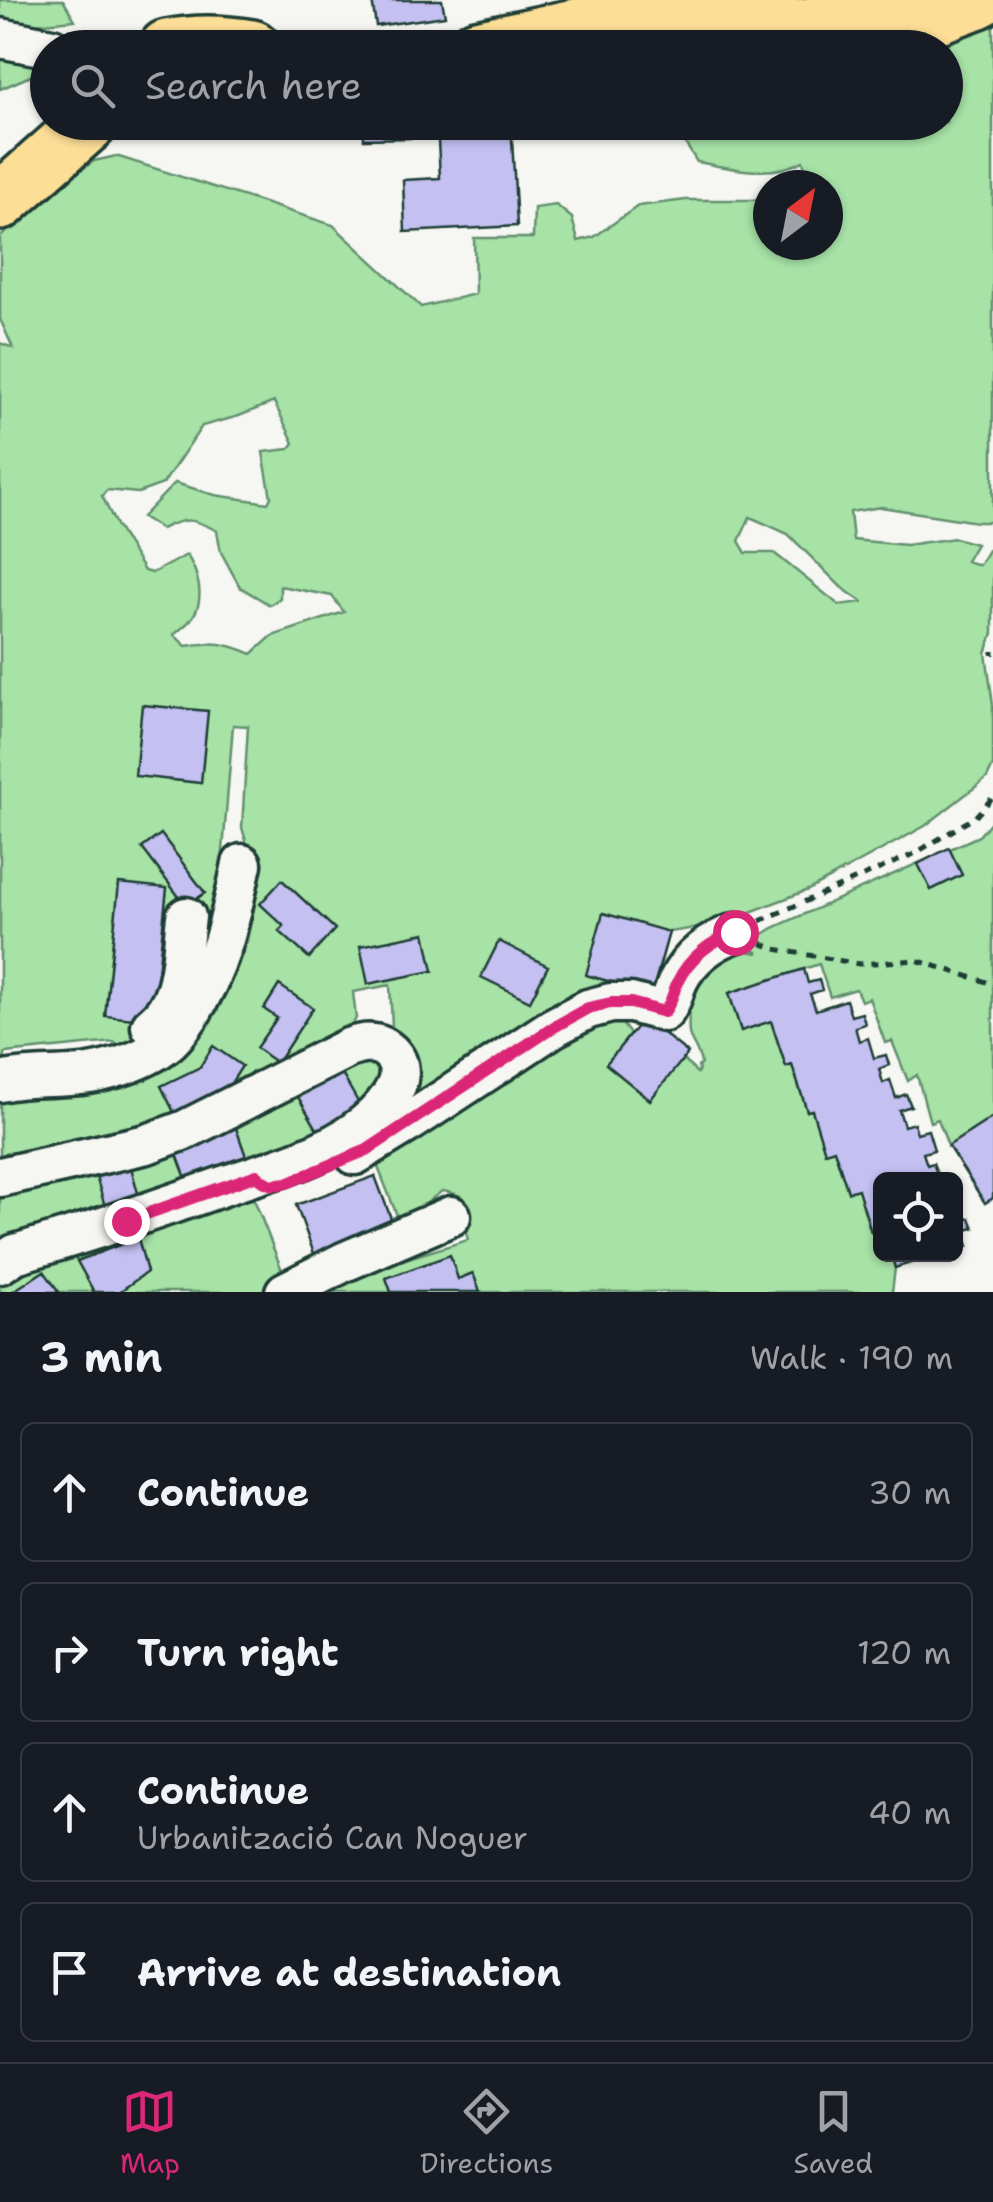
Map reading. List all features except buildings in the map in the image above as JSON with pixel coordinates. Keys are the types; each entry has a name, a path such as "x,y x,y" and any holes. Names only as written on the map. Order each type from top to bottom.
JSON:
{"highway":[{"path":"561,30 623,22 800,27 865,12 897,25 922,21 978,0"},
{"path":"0,156 30,129"},
{"path":"0,202 70,140"}],"street":[{"path":"0,38 30,44"},
{"path":"9,1080 98,1072 164,1046 205,991 220,958 242,864"},
{"path":"9,1080 24,1062 107,1049 136,1038 158,1021 176,991 186,917"},
{"path":"257,1175 272,1185 287,1183 367,1150 588,1008 631,1003 664,1012 689,964 704,949 735,932"},
{"path":"0,1177 147,1144 185,1130 367,1042 384,1046 395,1057 400,1074 381,1110 353,1133 319,1150 126,1221 15,1254 0,1264"},
{"path":"285,1292 450,1216"}],"path":[{"path":"735,932 914,854 974,817 993,797"},
{"path":"735,932 776,949 860,964 916,960 993,984"}],"green space":[{"path":"0,0 63,0 75,20 22,25 0,21"},
{"path":"993,15 993,522 881,507 850,512 853,540 906,545 955,538 976,544 966,561 979,565 988,550 993,549 993,633 986,653 993,705 993,765 987,778 925,826 808,890 716,925 669,932 652,993 423,1098 415,1060 392,1027 390,985 353,992 356,1018 351,1027 242,1088 178,1116 0,1164 0,1094 129,1084 185,1054 208,1024 234,976 247,941 261,874 256,872 242,828 248,726 233,725 219,901 207,949 145,1040 120,1049 114,1042 5,1053 4,1068 0,1069 0,343 13,348 0,319 0,237 94,161 116,156 333,225 421,307 475,294 474,238 533,238 534,208 556,205 572,218 578,241 594,237 638,206 686,200 753,200 753,260 843,260 843,170 805,170 803,161 777,170 697,162 682,140 963,140 963,30 952,30","holes":["274,402 294,443 289,449 263,452 271,497 268,503 215,495 175,483 142,517 161,529 189,521 217,531 221,552 240,587 270,605 280,598 280,586 332,596 344,612 272,636 252,654 220,644 186,646 174,635 192,618 199,603 197,578 187,555 152,573 144,571 102,496 107,490 138,493 163,484 202,426","750,517 788,534 841,587 862,602 839,605 774,553 746,553 739,541"]},
{"path":"0,47 30,59 30,76 0,89"},
{"path":"993,819 993,1117 948,1146 938,1119 930,1122 917,1075 908,1081 892,1041 885,1043 869,998 861,1001 856,989 830,997 819,964 729,993 741,1031 771,1021 786,1067 792,1065 825,1151 834,1149 848,1191 858,1189 873,1231 873,1262 893,1262 892,1292 316,1292 359,1273 468,1240 469,1204 459,1195 442,1191 430,1200 419,1221 402,1228 374,1157 596,1021 619,1020 630,1034 607,1064 650,1100 681,1058 699,1071 701,1064 689,1026 696,975 738,950 759,953 746,945 773,928 979,836"},
{"path":"376,1057 386,1072 362,1109 316,1137 0,1245 0,1190 58,1184 236,1128 338,1067"},
{"path":"254,1199 285,1278 261,1292 0,1292 0,1283 39,1264 162,1229 160,1223 219,1204"}],"route":[{"path":"126,1221 257,1175 272,1185 287,1183 367,1150 588,1008 631,1003 664,1012 689,964 704,949 735,932"}]}
